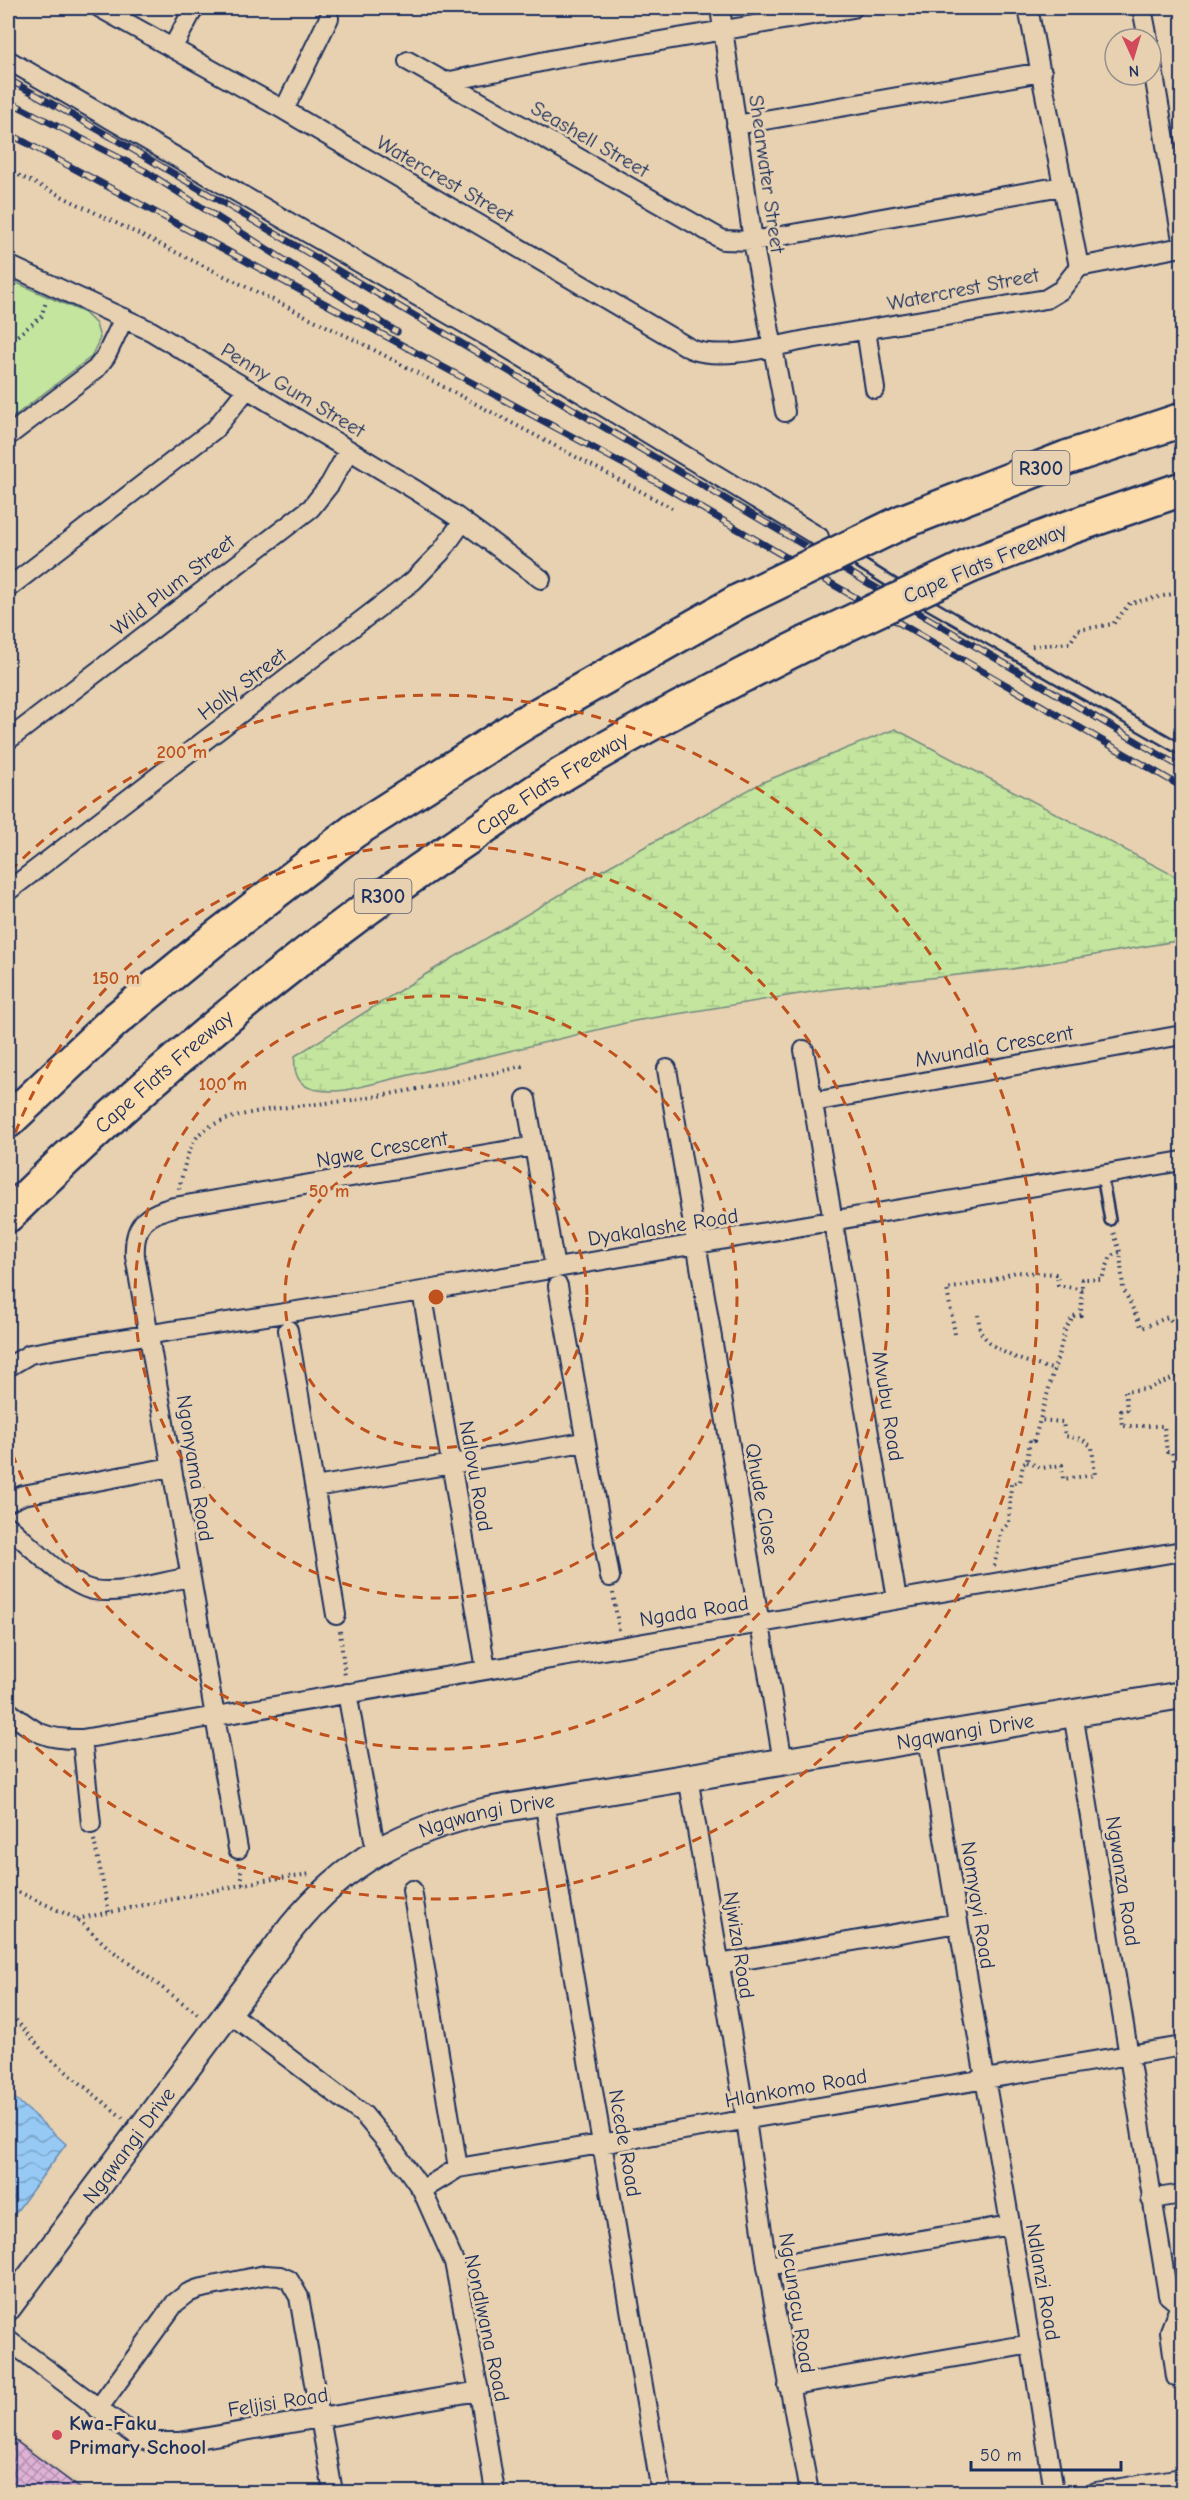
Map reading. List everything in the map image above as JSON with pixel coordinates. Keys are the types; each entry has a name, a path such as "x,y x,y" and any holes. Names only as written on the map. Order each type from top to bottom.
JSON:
{"highway":[{"name":"R300","path":"8,1121 114,1021 218,936 354,831 522,724 740,601 902,522 1066,458 1182,420"},
{"name":"Cape Flats Freeway","path":"8,1215 166,1066 281,972 399,883 560,776 687,702 970,566 1068,528 1182,489"}],"street":[{"name":"Watercrest Street","path":"100,8 284,110 691,350 714,355 1046,299 1061,290 1079,267"},
{"path":"173,47 194,8"},
{"name":"Shearwater Street","path":"720,8 753,241 774,345"},
{"path":"446,82 555,59 853,8"},
{"path":"1028,8 1079,267 1182,247"},
{"path":"1142,8 1146,27"},
{"path":"284,110 329,18"},
{"path":"8,60 507,348 819,537"},
{"name":"Seashell Street","path":"408,61 712,236 733,242 753,241 1062,186"},
{"path":"736,125 1042,72"},
{"path":"1156,87 1182,240"},
{"name":"Penny Gum Street","path":"8,265 124,318 247,389 463,521 541,579"},
{"path":"8,436 96,369 106,356 124,318"},
{"path":"866,330 875,389"},
{"path":"774,345 785,412"},
{"path":"8,588 215,429 247,389"},
{"name":"Wild Plum Street","path":"8,740 310,508 330,484 349,450"},
{"name":"Holly Street","path":"8,891 413,581 441,552 463,521"},
{"name":"Mvundla Crescent","path":"813,1102 1182,1035"},
{"path":"804,1050 834,1222"},
{"name":"Qhude Close","path":"667,1069 783,1762"},
{"path":"526,1099 555,1268"},
{"name":"Ngwe Crescent","path":"138,1229 148,1216 174,1208 534,1146"},
{"name":"Dyakalashe Road","path":"8,1367 30,1354 834,1222 1182,1161"},
{"name":"Mvubu Road","path":"834,1222 897,1599"},
{"name":"Ngonyama Road","path":"138,1229 134,1241 135,1256 151,1334 171,1467 238,1848"},
{"path":"558,1286 584,1442 610,1577"},
{"name":"Ndlovu Road","path":"422,1291 486,1670"},
{"path":"288,1330 336,1615"},
{"path":"315,1487 584,1442"},
{"path":"8,1502 23,1495 171,1467"},
{"path":"8,1526 67,1576 92,1590 114,1590 190,1577"},
{"name":"Ngada Road","path":"8,1710 33,1730 55,1739 82,1738 1182,1551"},
{"path":"346,1693 376,1851"},
{"name":"Ngqwangi Drive","path":"8,2307 216,2015 314,1900 353,1866 376,1851 402,1838 454,1819 544,1801 1182,1695"},
{"name":"Ngwanza Road","path":"1073,1713 1168,2295 1181,2305"},
{"path":"82,1738 91,1824"},
{"name":"Nomyayi Road","path":"928,1738 984,2079"},
{"name":"Njwiza Road","path":"688,1777 746,2120"},
{"name":"Ncede Road","path":"544,1801 661,2493"},
{"path":"412,1890 458,2168"},
{"path":"719,1964 958,1923"},
{"name":"Nondlwana Road","path":"216,2015 364,2115 395,2152 422,2190 454,2262 479,2391 495,2493"},
{"name":"Hlankomo Road","path":"422,2190 458,2168 1182,2046"},
{"name":"Ndlanzi Road","path":"984,2079 1031,2344 1054,2493"},
{"name":"Ngcungcu Road","path":"746,2120 767,2266 809,2493"},
{"path":"1151,2199 1182,2194"},
{"path":"767,2266 1010,2225"},
{"path":"98,2409 175,2302 188,2293 265,2276 280,2276 289,2280 299,2297 333,2493"},
{"path":"1176,2377 1170,2331 1181,2305"},
{"name":"Feljisi Road","path":"8,2340 137,2437 160,2443 479,2391"},
{"path":"788,2386 1031,2344"},
{"path":"1096,2493 1182,2478"}],"lane":[{"path":"819,537 1021,659 1182,750"},
{"path":"1102,1175 1110,1220"}],"path":[{"path":"8,170 361,343 674,509"},
{"path":"8,343 41,317 52,284"},
{"path":"1021,659 1029,646 1070,643 1078,630 1113,624 1130,603 1182,592"},
{"path":"174,1208 187,1154 206,1129 249,1114 382,1095 471,1079 527,1065"},
{"path":"1110,1220 1120,1251 1123,1288 1142,1328 1168,1317 1173,1323 1182,1322"},
{"path":"993,1582 994,1556 1002,1530 1008,1523 1011,1484 1020,1482 1023,1464 1027,1462 1030,1440 1034,1441 1065,1331 1073,1316 1081,1315 1082,1279 1102,1279 1111,1256 1120,1251"},
{"path":"955,1334 947,1289 1000,1279 1016,1272 1027,1272 1057,1274 1059,1285 1083,1290"},
{"path":"978,1315 981,1334 997,1348 1024,1362 1055,1370"},
{"path":"1182,1375 1146,1389 1125,1391 1127,1410 1121,1411 1122,1426 1164,1426 1167,1452 1172,1452 1174,1461 1182,1460"},
{"path":"1027,1462 1042,1467 1062,1465 1064,1479 1095,1475 1092,1447 1082,1439 1065,1437 1063,1422 1039,1420"},
{"path":"610,1577 621,1646"},
{"path":"336,1615 343,1646 346,1693"},
{"path":"91,1824 108,1912"},
{"path":"77,1919 265,1880 307,1874 321,1875"},
{"path":"8,1887 77,1919 110,1949 216,2015"},
{"path":"8,2011 47,2056 128,2122"}],"green space":[{"path":"8,279 85,313 96,324 100,338 91,357 8,421"},
{"path":"895,729 1175,876 1182,882 1182,940 1012,969 830,989 634,1021 347,1090 326,1091 309,1088 298,1077 295,1056 431,971 597,873 763,782"}],"water":[{"path":"8,2092 66,2144 8,2223"}],"building":[{"path":"8,2435 86,2493 8,2493"}],"railway":[{"path":"8,79 120,142 1182,768"},
{"path":"8,101 145,171 397,332"},
{"path":"8,133 653,480 1182,787"}],"place":[{"name":"Kwa-Faku Primary School","path":"57,2435"}]}
